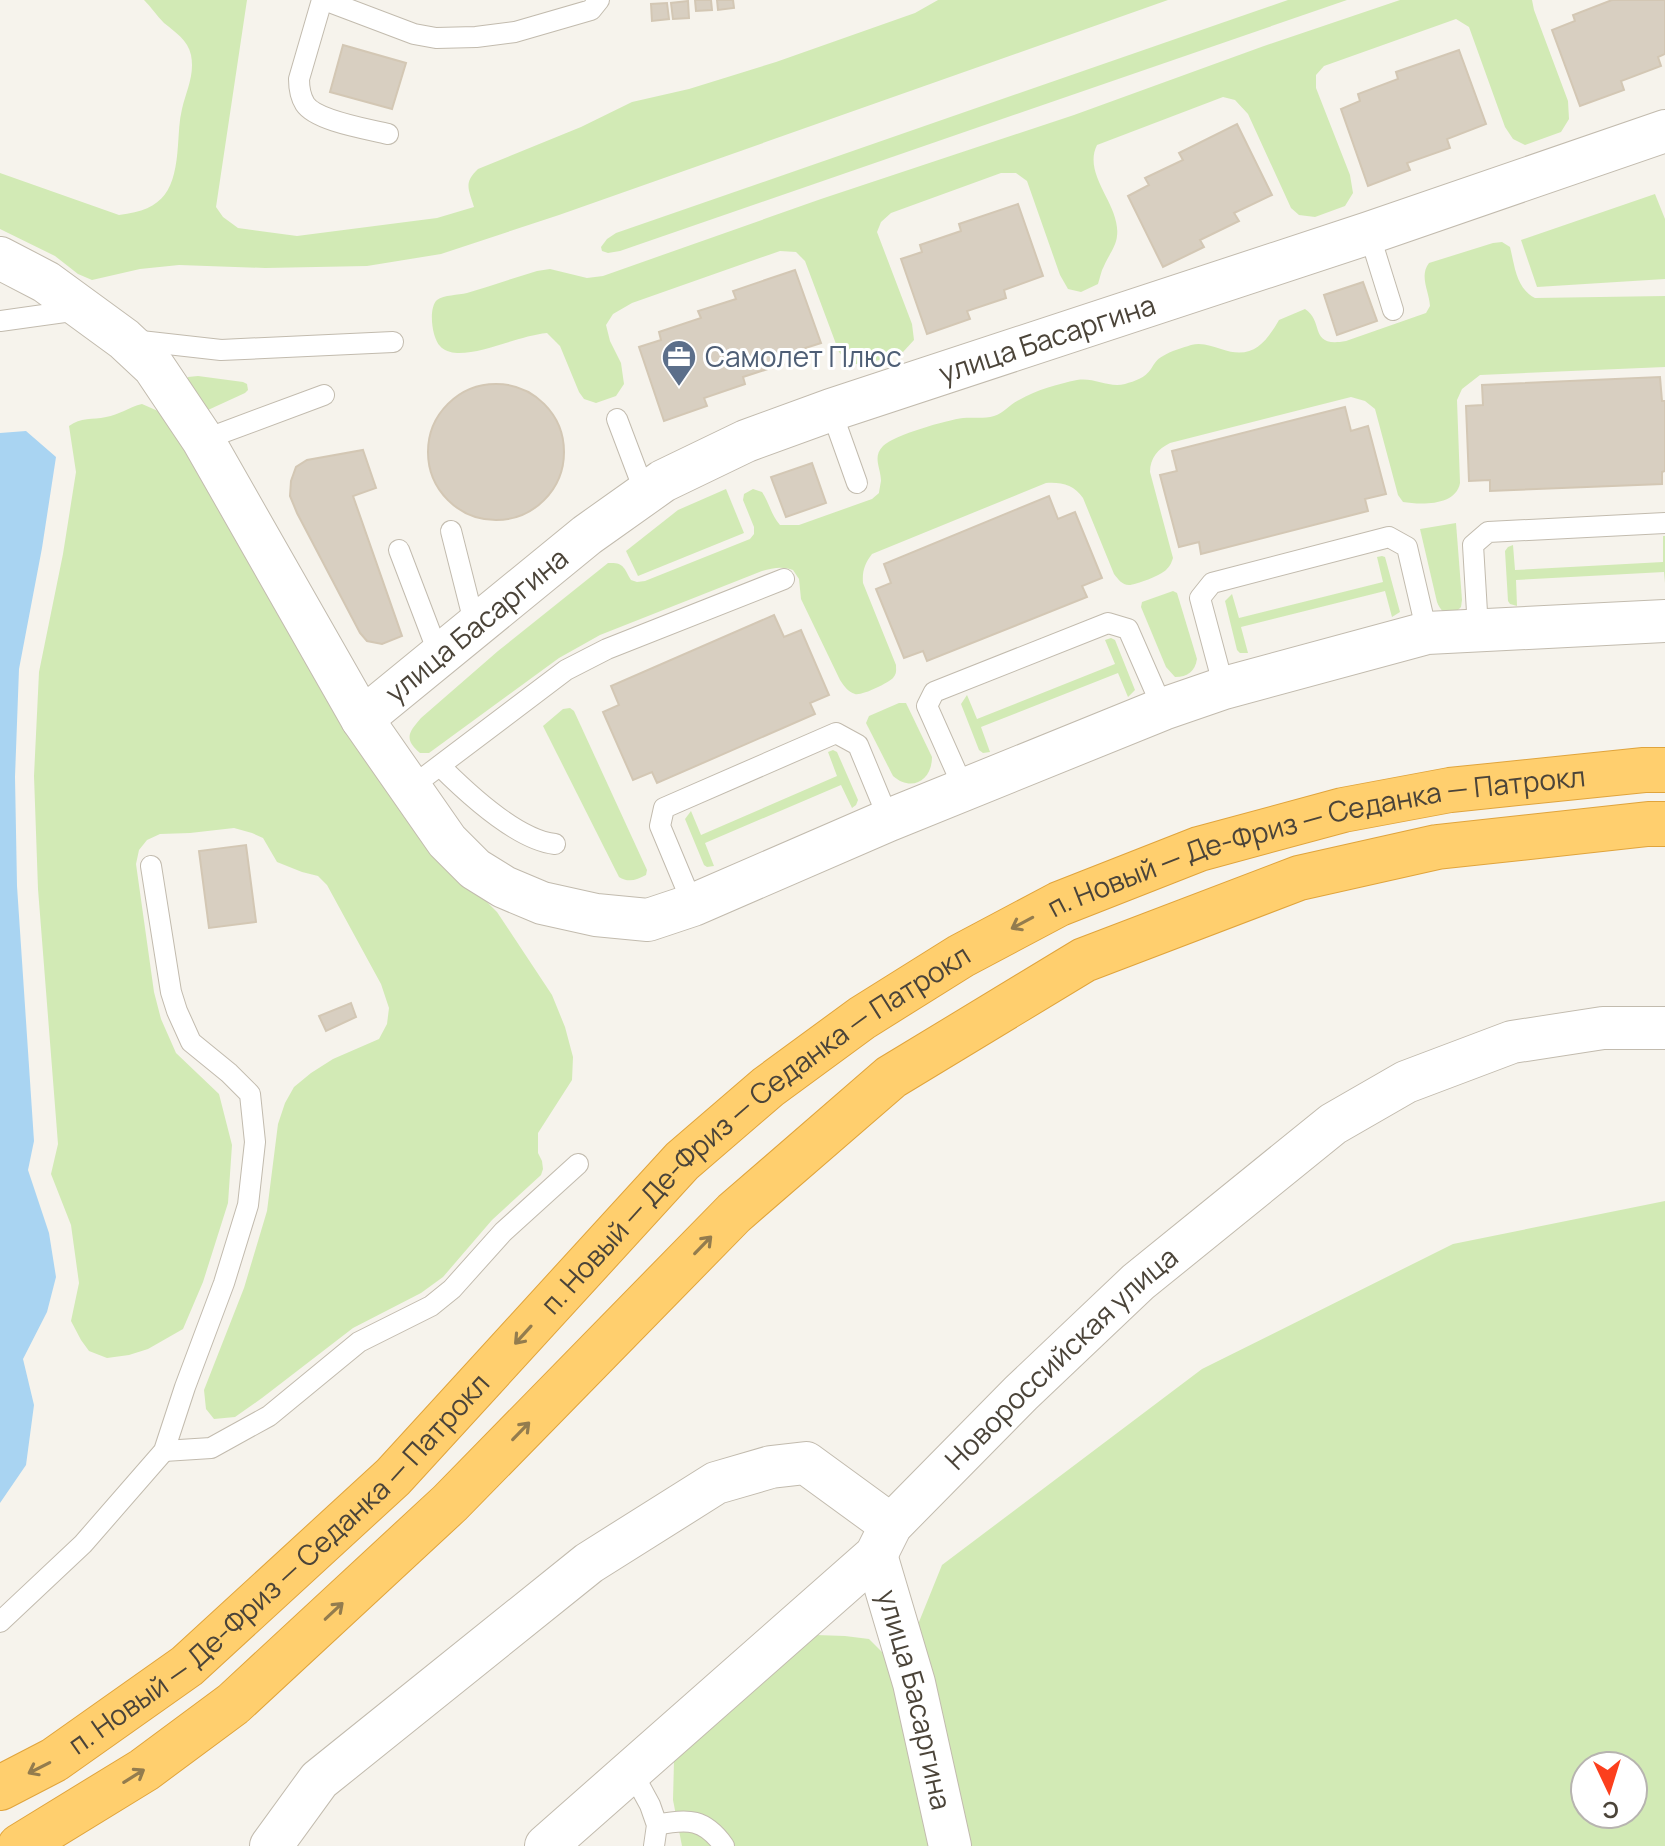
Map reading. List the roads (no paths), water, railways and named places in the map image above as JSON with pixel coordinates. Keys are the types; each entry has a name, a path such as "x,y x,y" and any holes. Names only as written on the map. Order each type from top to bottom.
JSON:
{"highway":[{"name":"п. Новый — Де-Фриз — Седанка — Патрокл","path":"0,1788 54,1760 187,1666 393,1477 682,1161 768,1087 862,1018 961,956 1059,904 1199,849 1343,810 1450,790 1665,770"},
{"name":"п. Новый — Де-Фриз — Седанка — Патрокл","path":"20,1846 144,1770 233,1704 450,1503 734,1213 891,1077 1084,960 1299,878 1437,847 1665,824"}],"street":[{"name":"улица Басаргина","path":"362,719 587,535 645,493 663,481 746,441 1665,131"},
{"name":"улица Басаргина","path":"0,258 46,282 124,339 154,367 203,440 362,719 425,777 447,841 475,869 504,887 542,903 596,915 648,920 693,905 964,789 1163,709 1224,688 1427,633 1665,621"},
{"name":"Новороссийская улица","path":"546,1846 884,1540 1021,1393 1138,1282 1333,1124 1406,1082 1512,1042 1603,1028 1665,1028"},
{"path":"271,1846 319,1780 589,1563 716,1483 771,1467 806,1463 884,1540"},
{"name":"улица Басаргина","path":"884,1540 950,1846"}],"lane":[{"path":"388,134 323,117 305,104 299,92 299,79 323,0 414,34 436,38 515,32 591,10 599,0"},
{"path":"1369,233 1393,310"},
{"path":"0,321 84,309"},
{"path":"124,339 221,350 393,342"},
{"path":"203,440 324,395"},
{"path":"831,410 857,483"},
{"path":"617,419 645,493"},
{"path":"1478,629 1473,545 1488,532 1665,523"},
{"path":"451,531 475,626"},
{"path":"1224,688 1200,598 1212,583 1389,537 1407,547 1427,633"},
{"path":"399,550 439,655"},
{"path":"555,844 542,843 425,777 566,670 607,649 784,579"},
{"path":"964,789 927,706 934,692 1108,623 1128,629 1163,709"},
{"path":"693,905 660,826 664,808 807,745 836,733 858,745 889,820"},
{"path":"0,1622 83,1544 164,1451 224,1283 248,1205 255,1142 250,1094 191,1042 177,1011 171,992 151,866"},
{"path":"164,1451 211,1448 235,1436 269,1416 359,1342 431,1306 452,1289 503,1232 578,1164"},
{"path":"631,1770 657,1825 654,1846"},
{"path":"657,1825 680,1820 699,1823 714,1832 724,1846"}],"water":[{"path":"26,431 56,457 19,669 15,777 17,886 34,1141 28,1170 49,1233 56,1277 47,1312 23,1359 34,1405 26,1465 0,1503 0,433"}],"place":[{"name":"Самолет Плюс","path":"679,388"}]}
